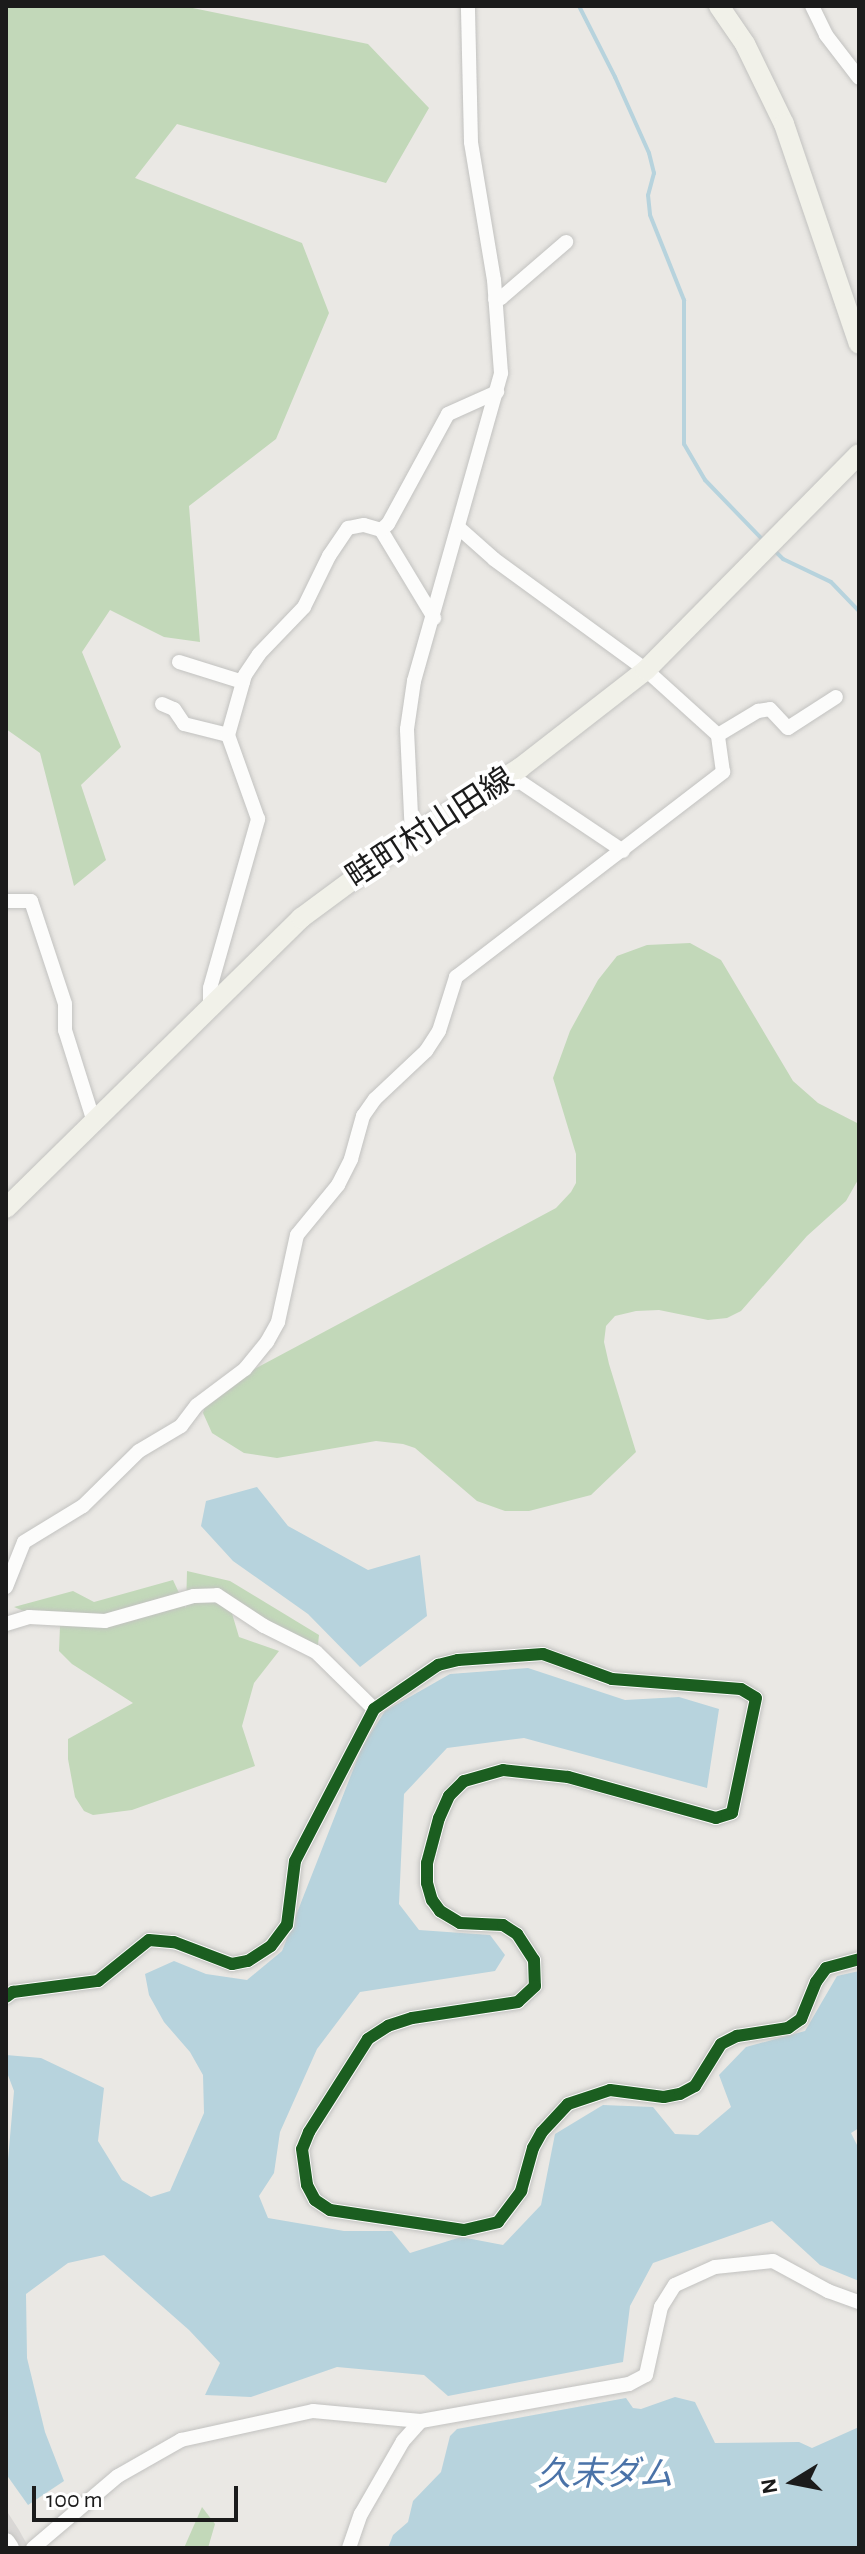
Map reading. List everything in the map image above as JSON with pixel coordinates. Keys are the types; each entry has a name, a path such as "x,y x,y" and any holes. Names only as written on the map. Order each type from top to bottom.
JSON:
{"main road":[{"path":"719,6 745,44 784,124 859,344"},
{"name":"畦町村山田線","path":"6,1208 210,1003 301,918 412,836 510,775 646,670 859,454"}],"street":[{"path":"412,836 407,729 414,681 497,392 502,356 471,142 468,6"},
{"path":"812,6 826,35 859,78"},
{"path":"495,299 566,242"},
{"path":"381,530 399,507 448,414 497,392"},
{"path":"210,1003 210,988 258,819 228,735 243,682 259,654 304,607 329,556 348,528 364,525 381,530 434,618"},
{"path":"6,1587 24,1542 83,1506 139,1451 181,1426 197,1405 245,1369 267,1342 278,1322 297,1235 338,1185 351,1159 363,1116 375,1099 426,1051 439,1031 456,977 723,772 718,735 646,670 494,559 459,528"},
{"path":"179,662 243,682"},
{"path":"718,735 758,711 770,709 788,728 836,697"},
{"path":"162,704 174,709 184,724 228,735"},
{"path":"510,775 623,851"},
{"path":"6,901 31,901 62,994 65,1030 94,1122"},
{"path":"6,1624 29,1617 105,1621 194,1596 217,1595 264,1626 316,1652 374,1709"},
{"path":"6,1997 13,1992 98,1981 149,1940 174,1942 232,1964 248,1961 271,1946 287,1925 295,1861 374,1709 438,1665 458,1660 543,1654 612,1679 741,1689 756,1698 732,1813 716,1818 568,1777 503,1770 464,1781 449,1796 427,1863 427,1883 432,1900 440,1911 460,1923 503,1925 517,1934 534,1960 535,1986 518,2002 412,2018 388,2026 368,2039 316,2119 302,2149 307,2185 315,2200 330,2210 464,2230 498,2222 521,2191 533,2148 542,2132 568,2104 610,2090 664,2097 680,2094 695,2086 721,2044 737,2036 788,2028 801,2019 816,1982 826,1968 859,1959"},
{"path":"33,2548 118,2476 181,2440 313,2411 421,2421 629,2384 646,2375 661,2307 675,2285 715,2267 773,2261 828,2291 859,2302"},
{"path":"349,2548 361,2514 403,2441 421,2421"},
{"path":"6,2542 10,2548"}],"shaded area":[{"path":"6,2510 19,2530 29,2548 6,2548"}],"green space":[{"path":"183,6 368,44 429,108 386,183 177,124 135,178 302,243 329,313 276,439 189,506 200,642 164,637 110,610 82,652 121,747 81,785 106,860 74,886 40,753 6,729 6,8"},
{"path":"690,943 721,960 793,1081 818,1103 859,1124 859,1178 846,1201 807,1236 741,1311 727,1318 708,1320 659,1310 636,1311 615,1316 606,1326 604,1342 609,1364 636,1452 591,1495 529,1511 505,1511 477,1501 415,1448 403,1444 376,1441 277,1458 244,1453 212,1433 203,1413 207,1398 234,1380 556,1208 576,1183 576,1154 553,1078 570,1031 598,980 617,956 647,945"},
{"path":"187,1571 230,1581 319,1635 317,1654 231,1610 239,1637 279,1651 254,1683 242,1726 255,1766 132,1810 93,1815 84,1811 75,1797 68,1739 133,1703 72,1664 59,1651 60,1626 14,1607 73,1591 94,1602 173,1580 186,1608"},
{"path":"202,2507 215,2524 208,2548 184,2548"}],"water":[{"path":"257,1487 288,1526 368,1570 420,1555 427,1616 360,1667 308,1614 233,1561 201,1526 206,1501"},
{"path":"528,1668 625,1700 679,1697 719,1709 707,1788 524,1738 447,1748 404,1794 399,1904 419,1930 490,1935 505,1955 495,1971 360,1992 317,2049 280,2132 274,2173 259,2196 268,2218 344,2231 392,2231 410,2253 461,2237 503,2245 541,2205 555,2134 603,2105 653,2107 675,2134 698,2135 731,2107 719,2075 746,2047 805,2031 837,1976 859,1971 859,2128 851,2133 859,2149 859,2281 820,2265 772,2221 653,2263 630,2306 623,2362 448,2396 424,2375 337,2367 251,2397 205,2395 220,2363 189,2330 104,2255 68,2263 26,2294 27,2358 45,2432 64,2481 28,2505 6,2474 6,2183 14,2091 6,2070 6,2055 41,2058 104,2088 98,2141 122,2180 151,2197 170,2191 204,2113 203,2075 190,2052 164,2022 149,1995 145,1974 174,1961 206,1974 247,1980 282,1951 362,1747 385,1711 450,1674"},
{"name":"久末ダム","path":"675,2397 695,2402 715,2443 799,2442 812,2448 859,2427 859,2548 388,2548 393,2535 408,2522 413,2501 441,2472 450,2436 457,2429 626,2398 633,2408 641,2409"}],"waterway":[{"path":"579,6 615,77 649,153 654,173 648,195 650,215 684,300 684,444 705,480 764,541"},
{"path":"774,550 783,559 831,582 859,611"}],"cycle path":[{"path":"6,1997 13,1992 98,1981 149,1940 174,1942 232,1964 248,1961 271,1946 287,1925 295,1861 374,1709 438,1665 458,1660 543,1654 612,1679 741,1689 756,1698 732,1813 716,1818 568,1777 503,1770 464,1781 449,1796 439,1818 427,1863 427,1883 432,1900 440,1911 460,1923 503,1925 517,1934 534,1960 535,1986 518,2002 412,2018 388,2026 368,2039 309,2132 302,2149 307,2185 315,2200 330,2210 464,2230 498,2222 521,2191 533,2148 542,2132 568,2104 610,2090 664,2097 680,2094 695,2086 721,2044 737,2036 788,2028 801,2019 816,1982 826,1968 859,1959"}]}
